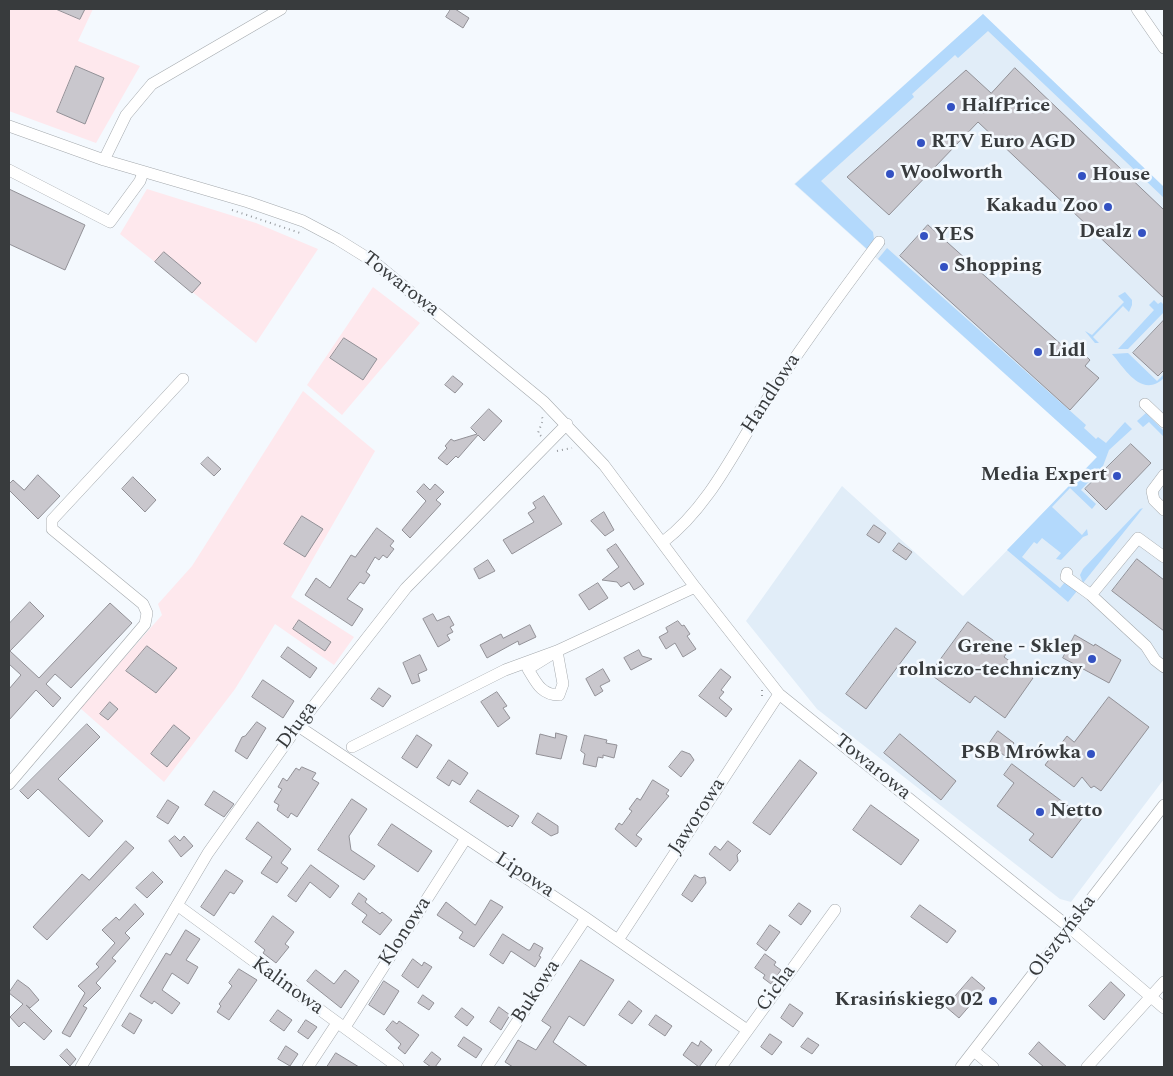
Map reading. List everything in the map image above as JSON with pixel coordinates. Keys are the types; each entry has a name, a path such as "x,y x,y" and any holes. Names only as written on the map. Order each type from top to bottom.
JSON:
{"street":[{"path":"104,160 126,115 152,84 281,9"},
{"path":"1137,9 1164,48"},
{"name":"Towarowa","path":"9,126 104,160 257,205 303,222 337,239 374,262 544,402 567,424 604,465 663,542 695,588 779,694 1070,928 1164,1008"},
{"path":"9,170 110,222 140,181 143,172"},
{"name":"Handlowa","path":"663,542 688,520 719,477 767,400 879,242"},
{"path":"9,784 144,624 147,613 143,604 52,529 52,520 183,379"},
{"path":"1145,404 1164,422"},
{"name":"Długa","path":"81,1067 208,853 298,726 406,588 567,424"},
{"path":"1164,475 1152,491 1154,500 1164,510"},
{"path":"1091,595 1138,538 1164,557"},
{"path":"1066,573 1066,576 1091,595 1146,646 1155,660 1164,667"},
{"path":"352,748 505,670 557,651 695,588"},
{"name":"Jaworowa","path":"618,940 779,694"},
{"name":"Lipowa","path":"298,726 586,918 747,1030"},
{"name":"Olsztyńska","path":"961,1067 1164,805"},
{"name":"Klonowa","path":"308,1067 341,1025 466,838"},
{"name":"Kalinowa","path":"177,905 396,1067"},
{"name":"Cicha","path":"721,1067 835,910"},
{"name":"Bukowa","path":"487,1067 586,918"},
{"path":"1087,1067 1164,982"},
{"path":"974,1051 993,1067"}],"path":[{"path":"230,209 310,237"},
{"path":"540,411 543,420 538,433 555,451 574,447"},
{"path":"762,684 761,699 770,707"}],"shaded area":[{"path":"9,9 93,9 78,41 140,66 96,143 9,111"},
{"path":"983,14 1164,187 1164,779 1071,902 1060,899 817,709 746,621 842,486 963,596 1097,457 794,184"},
{"path":"983,14 1164,187 1164,198 988,31 958,58 955,55 912,94 914,97 821,181 873,232 874,239 867,249 795,184"},
{"path":"147,189 256,223 318,249 256,343 120,234"},
{"path":"887,248 1086,425 1084,428 1096,439 1098,437 1106,443 1125,422 1132,429 1109,450 1103,466 1081,490 1096,504 1092,509 1070,488 1052,507 1082,535 1087,529 1088,535 1083,537 1061,560 1056,559 1061,553 1042,538 1037,544 1034,542 1022,557 1060,588 1065,582 1077,591 1068,602 1007,550 1097,457 878,259"},
{"path":"373,287 420,323 342,415 307,385"},
{"path":"1125,292 1132,300 1129,312 1123,306 1093,337 1099,343 1095,343 1085,331 1092,335 1124,302 1118,296"},
{"path":"1154,300 1158,304 1161,302 1164,305 1164,312 1128,349 1118,349 1154,310 1149,305"},
{"path":"1128,353 1157,381 1164,374 1164,378 1156,384 1141,384 1128,374 1112,354"},
{"path":"303,391 375,451 291,597 354,637 334,665 275,624 235,689 164,782 80,708 162,615 158,604 192,566"},
{"path":"1146,413 1164,431 1164,437 1149,422 1143,427 1137,421"},
{"path":"1143,508 1083,583 1080,575 1083,569"}],"building":[{"path":"56,9 85,9 80,19"},
{"path":"451,9 455,9 469,18 463,28 446,17"},
{"path":"76,66 104,78 85,124 57,112"},
{"path":"1015,68 1164,210 1164,298 978,122 889,215 847,177 966,70 991,93"},
{"path":"9,189 85,225 65,270 9,244"},
{"path":"928,225 1074,356 1080,350 1090,360 1085,366 1099,378 1070,410 900,256"},
{"path":"164,252 201,283 192,293 155,262"},
{"path":"1164,320 1164,370 1158,376 1133,353"},
{"path":"344,338 377,359 363,380 330,358"},
{"path":"453,376 463,384 455,393 445,385"},
{"path":"489,409 502,421 484,441 478,435 458,458 456,456 447,465 438,458 447,448 445,446 451,439 454,441 477,434 471,428"},
{"name":"Media Expert","path":"1131,444 1151,463 1106,510 1085,489"},
{"path":"208,457 221,469 214,476 201,464"},
{"path":"38,475 60,496 38,519 9,490 9,484 13,480 24,490"},
{"path":"133,477 156,500 145,512 122,489"},
{"path":"424,484 430,490 435,484 444,492 436,500 441,504 410,538 402,530 426,501 417,492"},
{"path":"544,496 562,524 512,554 503,540 534,522 528,513 536,508 533,503"},
{"path":"604,512 614,530 605,536 591,521"},
{"path":"302,516 323,529 305,557 284,544"},
{"path":"874,525 886,533 879,543 867,535"},
{"path":"377,528 394,541 390,546 394,549 387,558 383,555 379,560 375,557 366,572 370,575 364,584 360,582 347,599 363,609 352,626 305,595 316,578 330,588 351,555 355,557"},
{"path":"899,543 912,552 906,560 893,551"},
{"path":"616,544 644,584 634,590 629,582 621,587 617,582 602,580 619,567 607,550"},
{"path":"1137,559 1164,580 1164,631 1112,591"},
{"path":"488,560 495,571 479,579 474,569"},
{"path":"598,583 608,598 589,610 579,595"},
{"path":"30,602 44,616 10,651 39,678 110,603 132,623 71,688 55,674 46,684 61,698 53,707 36,690 9,720 9,689 21,675 9,664 9,624"},
{"path":"433,614 437,621 449,616 454,625 450,627 453,632 447,635 450,640 438,647 423,619"},
{"path":"299,620 331,642 325,651 293,629"},
{"path":"678,621 682,626 684,625 690,634 687,636 696,649 683,657 675,643 666,649 659,637 668,632 666,628"},
{"path":"968,622 1008,651 1004,657 1033,678 1005,718 975,696 970,703 930,674"},
{"path":"530,625 536,637 519,645 518,641 487,658 480,645 501,634 503,638"},
{"path":"896,628 916,642 866,709 846,694"},
{"name":"Grene - Sklep rolniczo-techniczny","path":"1075,635 1094,646 1095,644 1121,660 1109,683 1063,658"},
{"path":"147,646 177,668 156,693 126,671"},
{"path":"288,647 317,668 310,678 281,657"},
{"path":"639,650 642,656 652,659 631,670 624,658"},
{"path":"420,655 427,670 418,674 420,681 412,684 403,663"},
{"path":"603,669 610,681 600,686 603,691 595,696 586,679"},
{"path":"721,669 731,677 721,690 724,692 719,698 732,709 726,717 699,696"},
{"path":"263,680 294,701 283,718 252,697"},
{"path":"379,688 391,696 383,707 371,699"},
{"path":"497,692 507,706 503,708 510,718 498,727 481,702"},
{"name":"PSB Mrówka","path":"1109,697 1149,727 1101,791 1094,786 1091,788 1082,777 1074,787 1045,765 1067,736 1074,742"},
{"path":"110,702 118,709 108,720 100,714"},
{"path":"257,722 266,728 247,759 235,751 242,737"},
{"path":"87,724 100,737 58,779 103,821 89,837 38,789 28,799 20,791"},
{"path":"174,725 190,738 167,767 151,754"},
{"path":"998,731 1014,743 1005,756 989,744"},
{"path":"556,733 567,736 561,759 536,754 540,734 555,738"},
{"path":"900,734 956,781 941,800 884,753"},
{"path":"417,735 432,745 417,768 402,758"},
{"path":"585,735 607,740 606,743 617,745 614,758 603,755 603,758 598,757 596,767 583,764 585,754 581,751"},
{"path":"682,751 690,754 694,760 681,777 669,767"},
{"path":"449,760 468,773 460,785 452,780 449,786 437,778"},
{"path":"800,760 817,773 770,835 753,823"},
{"name":"Netto","path":"1012,764 1083,817 1052,858 1029,840 1034,834 997,806 1014,783 1004,775"},
{"path":"302,767 316,773 312,779 319,783 297,817 291,813 288,818 277,810 279,805 274,802 282,789 278,787 283,778 287,781 296,768 299,770"},
{"path":"653,780 669,790 666,794 669,796 636,835 642,839 636,847 615,829 619,823 622,825 632,811 629,809 637,798 640,800"},
{"path":"478,790 519,816 512,827 510,825 508,827 470,802"},
{"path":"214,791 234,804 224,817 205,805"},
{"path":"352,799 367,809 349,836 351,850 375,866 364,880 318,850"},
{"path":"168,800 179,807 168,824 157,817"},
{"path":"871,805 919,840 901,865 853,830"},
{"path":"538,813 558,826 558,833 551,836 532,823"},
{"path":"258,822 291,849 281,863 288,868 277,883 261,873 272,857 246,839"},
{"path":"392,824 432,851 418,872 378,845"},
{"path":"175,836 180,841 184,836 193,846 181,857 169,841"},
{"path":"126,841 134,848 47,940 33,927 82,874 89,880"},
{"path":"728,841 741,851 737,855 738,861 730,871 709,854 715,846 720,850"},
{"path":"311,865 339,886 330,898 310,882 296,902 288,896"},
{"path":"226,870 243,881 234,894 230,892 214,916 201,907"},
{"path":"153,872 163,882 147,898 136,888"},
{"path":"695,875 700,878 705,877 706,883 692,902 682,895"},
{"path":"359,893 367,899 365,902 380,914 382,912 392,920 380,935 362,922 367,915 352,904"},
{"path":"491,900 503,907 474,947 459,938 463,932 437,915 446,902 475,925"},
{"path":"799,903 811,911 801,925 789,916"},
{"path":"135,904 144,914 125,933 130,938 112,958 116,961 96,983 101,988 83,1006 87,1008 70,1037 62,1033 85,993 78,986 99,967 96,964 115,943 102,930 116,917 119,920"},
{"path":"920,905 956,931 947,943 911,917"},
{"path":"273,916 294,932 285,944 289,947 276,963 263,953 265,950 255,942"},
{"path":"770,925 780,932 766,951 757,944"},
{"path":"186,930 200,939 186,960 198,967 188,984 172,973 162,990 180,1003 172,1014 154,1001 152,1004 140,996 166,953 170,955"},
{"path":"503,934 528,950 530,950 534,943 543,948 539,956 541,957 535,967 511,951 503,964 490,955"},
{"path":"765,954 776,962 774,965 781,970 771,984 763,978 765,975 755,968"},
{"path":"413,959 422,966 424,962 432,967 418,988 402,976"},
{"path":"581,960 614,980 584,1026 569,1016 553,1042 588,1067 513,1067 505,1062 518,1040 536,1050 551,1027 542,1021"},
{"path":"239,969 257,980 229,1020 217,1012 221,1006 219,1004 232,986 229,983"},
{"path":"316,970 334,984 345,970 359,981 341,1008 307,981"},
{"path":"972,977 985,988 959,1018 946,1007"},
{"path":"18,980 29,988 39,1000 30,1008 26,1005 52,1031 44,1040 24,1022 19,1027 10,1017 23,1004 9,993"},
{"path":"384,981 399,991 384,1015 369,1005"},
{"path":"1111,982 1125,995 1104,1020 1089,1006"},
{"path":"423,995 434,1003 429,1010 418,1003"},
{"path":"629,1001 642,1011 632,1024 619,1015"},
{"path":"790,1004 803,1013 793,1027 781,1018"},
{"path":"499,1007 510,1015 501,1030 490,1022"},
{"path":"462,1008 474,1017 467,1026 455,1017"},
{"path":"278,1010 292,1020 284,1031 270,1021"},
{"path":"130,1013 142,1020 134,1034 122,1026"},
{"path":"656,1015 672,1026 665,1036 649,1025"},
{"path":"306,1020 317,1027 308,1039 298,1032"},
{"path":"393,1021 397,1024 399,1021 419,1035 405,1054 398,1048 401,1044 386,1030"},
{"path":"770,1034 782,1042 772,1055 761,1047"},
{"path":"464,1037 482,1049 476,1058 458,1046"},
{"path":"808,1038 819,1045 812,1054 801,1047"},
{"path":"701,1041 712,1050 699,1067 683,1055 692,1042 698,1046"},
{"path":"1039,1042 1067,1067 1044,1067 1029,1054"},
{"path":"286,1046 298,1054 290,1066 278,1059"},
{"path":"67,1049 76,1059 70,1066 60,1056"},
{"path":"432,1052 441,1059 435,1067 431,1067 424,1062"},
{"path":"336,1053 359,1067 327,1067"}],"place":[{"name":"HalfPrice","path":"951,107"},
{"name":"RTV Euro AGD","path":"921,143"},
{"name":"Woolworth","path":"890,174"},
{"name":"House","path":"1082,176"},
{"name":"Kakadu Zoo","path":"1108,207"},
{"name":"Dealz","path":"1142,233"},
{"name":"YES","path":"924,236"},
{"name":"Shopping","path":"944,267"},
{"name":"Lidl","path":"1038,352"},
{"name":"Media Expert","path":"1117,476"},
{"name":"Grene - Sklep rolniczo-techniczny","path":"1092,659"},
{"name":"PSB Mrówka","path":"1091,754"},
{"name":"Netto","path":"1040,812"},
{"name":"Krasińskiego 02","path":"993,1001"}]}
